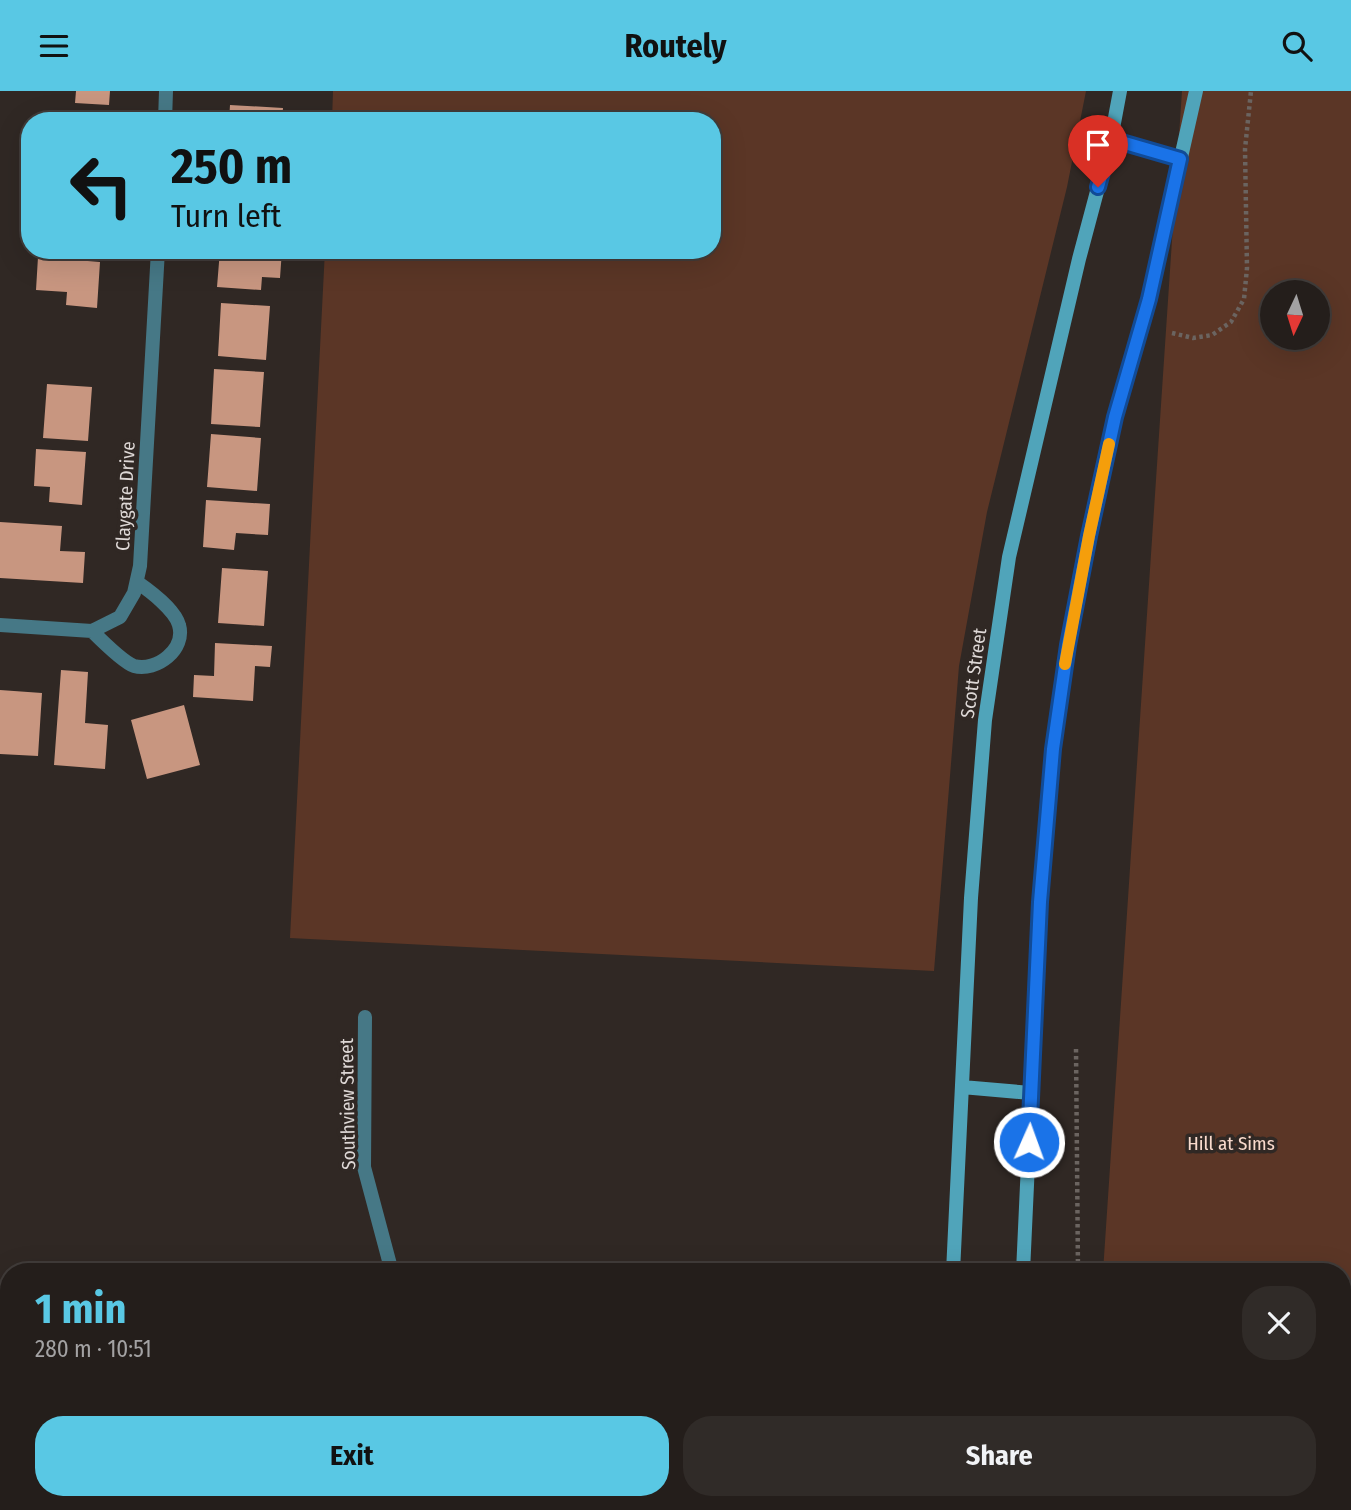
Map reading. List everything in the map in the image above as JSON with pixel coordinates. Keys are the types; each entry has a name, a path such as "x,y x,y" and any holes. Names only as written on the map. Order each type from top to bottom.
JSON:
{"main road":[{"name":"Scott Street","path":"953,1263 971,898 985,720 1010,557 1079,258 1111,139 1120,91"},
{"path":"1023,1263 1040,902 1053,749 1068,645 1115,417 1149,299 1196,91"},
{"path":"962,1087 1031,1093"}],"street":[{"path":"165,112 166,91"},
{"path":"1111,139 1180,159"},
{"name":"Claygate Drive","path":"92,631 120,617 134,593 140,566 157,259"},
{"path":"0,625 92,631 134,666 150,666 174,652 179,639 179,625 159,599 137,582"},
{"name":"Southview Street","path":"365,1017 364,1167 390,1263"}],"path":[{"path":"1172,334 1193,338 1212,335 1231,323 1244,299 1247,268 1245,149 1251,91"},
{"path":"1076,1049 1078,1263"}],"green space":[{"path":"333,91 1086,91 1067,187 987,512 959,666 934,971 290,938 325,259 721,259 721,112 332,112"},
{"name":"Hill at Sims","path":"1182,91 1351,91 1351,1263 1104,1263"}],"building":[{"path":"76,91 110,91 109,105 75,103"},
{"path":"230,105 283,108 283,112 230,112"},
{"path":"38,259 100,262 97,308 66,305 67,292 36,290"},
{"path":"219,259 281,259 280,278 262,277 261,290 217,287"},
{"path":"221,303 270,306 266,360 218,356"},
{"path":"214,369 264,372 260,427 211,424"},
{"path":"47,384 92,387 88,441 43,438"},
{"path":"211,434 261,438 257,491 207,487"},
{"path":"36,449 86,452 82,505 49,502 50,487 34,486"},
{"path":"206,500 270,504 268,535 236,533 234,550 203,547"},
{"path":"0,522 62,526 60,551 85,552 83,583 0,578"},
{"path":"222,568 268,571 264,626 218,623"},
{"path":"215,643 272,646 270,667 255,666 253,701 193,697 194,675 214,676"},
{"path":"61,670 88,672 85,723 108,725 105,769 54,765"},
{"path":"0,690 42,693 38,756 0,754"},
{"path":"184,705 200,765 147,779 131,720"}],"slow traffic":[{"path":"1065,664 1109,444"}],"route":[{"path":"1029,1142 1040,902 1053,749 1068,645 1115,417 1149,299 1180,159 1111,139 1098,187"}]}
